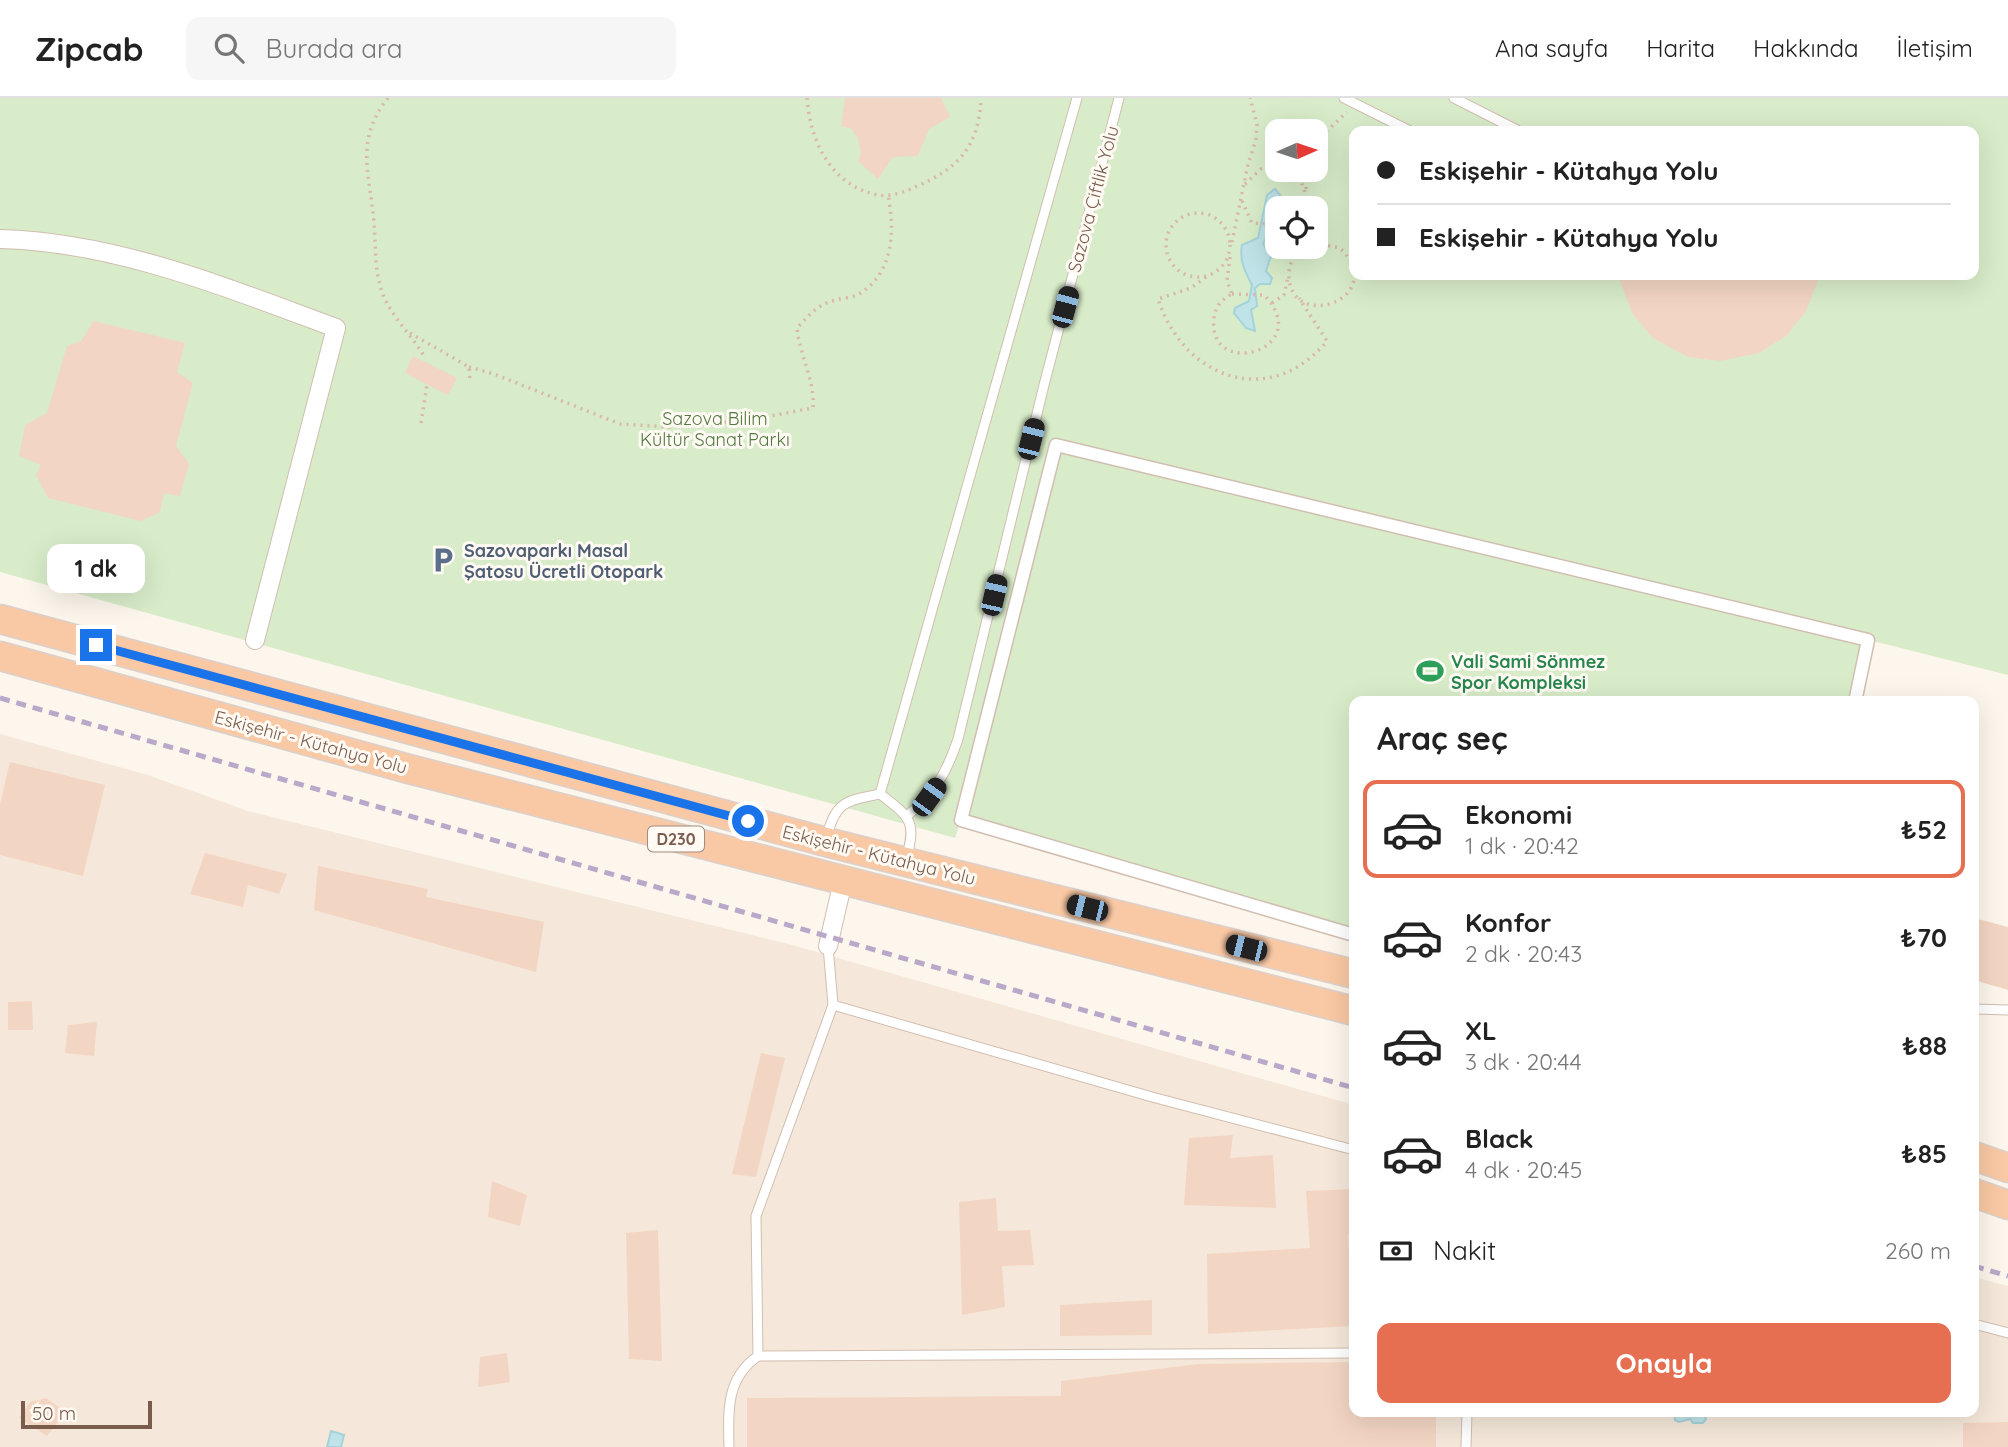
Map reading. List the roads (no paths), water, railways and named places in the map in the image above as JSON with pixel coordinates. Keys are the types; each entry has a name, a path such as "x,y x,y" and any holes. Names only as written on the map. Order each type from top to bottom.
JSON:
{"highway":[{"name":"Eskişehir - Kütahya Yolu","path":"7,619 826,842 1349,973"},
{"name":"Eskişehir - Kütahya Yolu","path":"0,656 405,768 1349,1010"},
{"path":"1979,1158 2008,1168"},
{"path":"1979,1196 2008,1205"}],"street":[{"path":"0,239 39,240 113,253 210,282 336,328 255,640"},
{"path":"1349,934 961,820 1056,445 1868,640 1856,696"},
{"path":"828,946 843,881"}],"lane":[{"path":"880,794 1077,98"},
{"name":"Sazova Çiftlik Yolu","path":"908,815 929,797 946,774 958,739 1044,385 1119,98"},
{"path":"1344,98 1400,126"},
{"path":"1454,98 1508,126"},
{"path":"826,842 832,815 847,800 880,794 908,815 913,835 906,861"},
{"path":"758,1356 756,1216 833,1005 828,946"},
{"path":"833,1005 1152,1097 1349,1149"},
{"path":"1979,1009 2008,1010"},
{"path":"1979,1325 2008,1333"},
{"path":"729,1447 728,1403 744,1366 758,1356 1349,1353"},
{"path":"1466,1447 1467,1417"}],"water":[{"path":"1275,189 1281,196 1267,196"},
{"path":"1265,205 1263,244 1265,259 1270,259 1266,271 1272,278 1270,284 1260,284 1255,288 1257,306 1251,310 1255,331 1246,328 1234,313 1235,308 1249,301 1252,285 1242,261 1242,245 1258,238"},
{"path":"1675,1417 1706,1419 1703,1423 1693,1423 1690,1419 1679,1422"},
{"path":"331,1431 344,1435 341,1447 327,1447"}],"railway":[{"path":"0,698 1349,1087"},
{"path":"1979,1267 2008,1276"}],"place":[{"name":"Sazovaparkı Masal Şatosu Ücretli Otopark","path":"443,560"},
{"name":"Vali Sami Sönmez Spor Kompleksi","path":"1430,671"}],"park label":[{"name":"Sazova Bilim Kültür Sanat Parkı","path":"715,428"}]}
